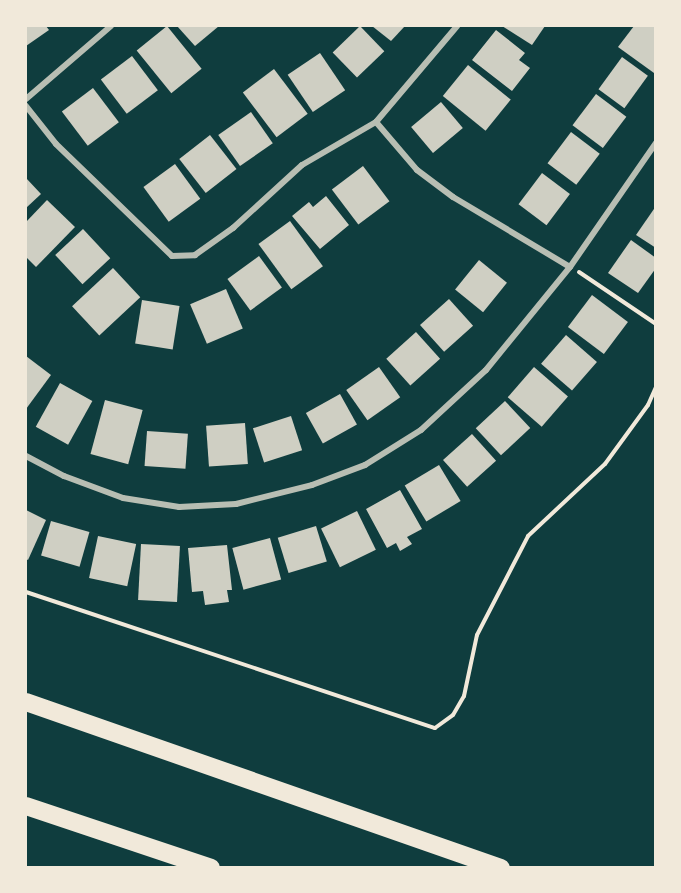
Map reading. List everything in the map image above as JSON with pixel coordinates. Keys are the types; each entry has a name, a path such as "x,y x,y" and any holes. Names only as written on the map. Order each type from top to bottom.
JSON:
{"highway":[{"path":"26,702 501,867"},
{"path":"26,806 211,867"}],"street":[{"path":"26,99 111,26"},
{"path":"26,106 56,144 172,255 195,255 233,228 302,165 376,122 457,26"},
{"path":"376,122 417,170 570,267"},
{"path":"26,456 64,476 123,498 178,507 236,504 312,485 365,465 421,430 486,370 570,267 656,143"}],"path":[{"path":"570,267 656,324"},
{"path":"26,592 435,728 453,715 464,696 477,635 528,536 605,464 648,405 656,387"}],"building":[{"path":"26,26 46,26 49,30 26,46"},
{"path":"167,26 202,69 171,93 137,51"},
{"path":"177,26 219,26 195,46"},
{"path":"360,26 384,51 357,78 333,52"},
{"path":"372,26 405,26 391,41"},
{"path":"502,26 545,26 532,45"},
{"path":"634,26 656,26 654,73 618,47"},
{"path":"496,30 525,53 519,60 530,68 512,91 472,60"},
{"path":"320,53 345,90 313,112 288,75"},
{"path":"132,56 158,90 127,114 101,79"},
{"path":"622,57 648,76 624,108 598,89"},
{"path":"468,65 511,100 486,131 443,96"},
{"path":"274,69 308,114 277,137 243,92"},
{"path":"93,88 119,122 88,146 62,111"},
{"path":"596,94 626,117 603,148 573,125"},
{"path":"441,102 463,128 433,153 411,127"},
{"path":"251,112 273,143 240,166 218,135"},
{"path":"571,132 600,154 576,185 548,163"},
{"path":"210,135 236,169 206,193 179,159"},
{"path":"175,164 200,199 169,222 143,187"},
{"path":"363,166 389,201 358,225 332,189"},
{"path":"542,173 570,194 546,225 519,204"},
{"path":"26,178 41,194 26,208"},
{"path":"326,196 349,225 320,249 292,216 309,202 313,207"},
{"path":"47,200 75,227 36,267 26,257 26,222"},
{"path":"656,206 656,248 636,235"},
{"path":"290,221 323,266 291,289 258,244"},
{"path":"83,229 110,258 82,284 55,255"},
{"path":"631,240 656,258 656,268 638,293 608,273"},
{"path":"259,256 282,288 250,310 227,279"},
{"path":"479,260 507,283 483,312 455,290"},
{"path":"113,268 140,297 99,335 72,306"},
{"path":"226,289 243,329 207,344 190,304"},
{"path":"592,295 628,322 604,354 568,327"},
{"path":"449,299 473,326 444,352 420,325"},
{"path":"142,300 180,306 173,349 135,343"},
{"path":"416,332 440,359 410,386 386,359"},
{"path":"566,335 597,362 572,391 541,364"},
{"path":"26,356 51,375 26,409"},
{"path":"379,367 400,397 367,420 346,390"},
{"path":"534,367 568,397 542,427 508,397"},
{"path":"60,383 92,401 68,445 36,427"},
{"path":"340,394 357,425 323,444 306,413"},
{"path":"105,400 143,410 128,464 91,454"},
{"path":"505,401 530,428 501,455 476,428"},
{"path":"291,416 302,450 264,463 253,428"},
{"path":"245,423 248,464 209,467 206,426"},
{"path":"147,431 188,434 185,469 145,466"},
{"path":"472,434 496,461 467,487 443,460"},
{"path":"439,465 461,501 426,522 405,486"},
{"path":"400,490 422,529 407,537 412,544 400,551 396,543 387,548 366,509"},
{"path":"26,510 46,520 28,560 26,559"},
{"path":"357,511 376,550 340,567 321,529"},
{"path":"51,521 89,532 80,567 41,556"},
{"path":"316,526 327,561 289,573 278,538"},
{"path":"98,536 136,544 127,586 89,578"},
{"path":"270,538 281,580 243,590 232,548"},
{"path":"141,544 180,546 177,602 138,600"},
{"path":"227,545 232,590 227,590 229,602 205,605 203,591 192,592 188,548"}]}
